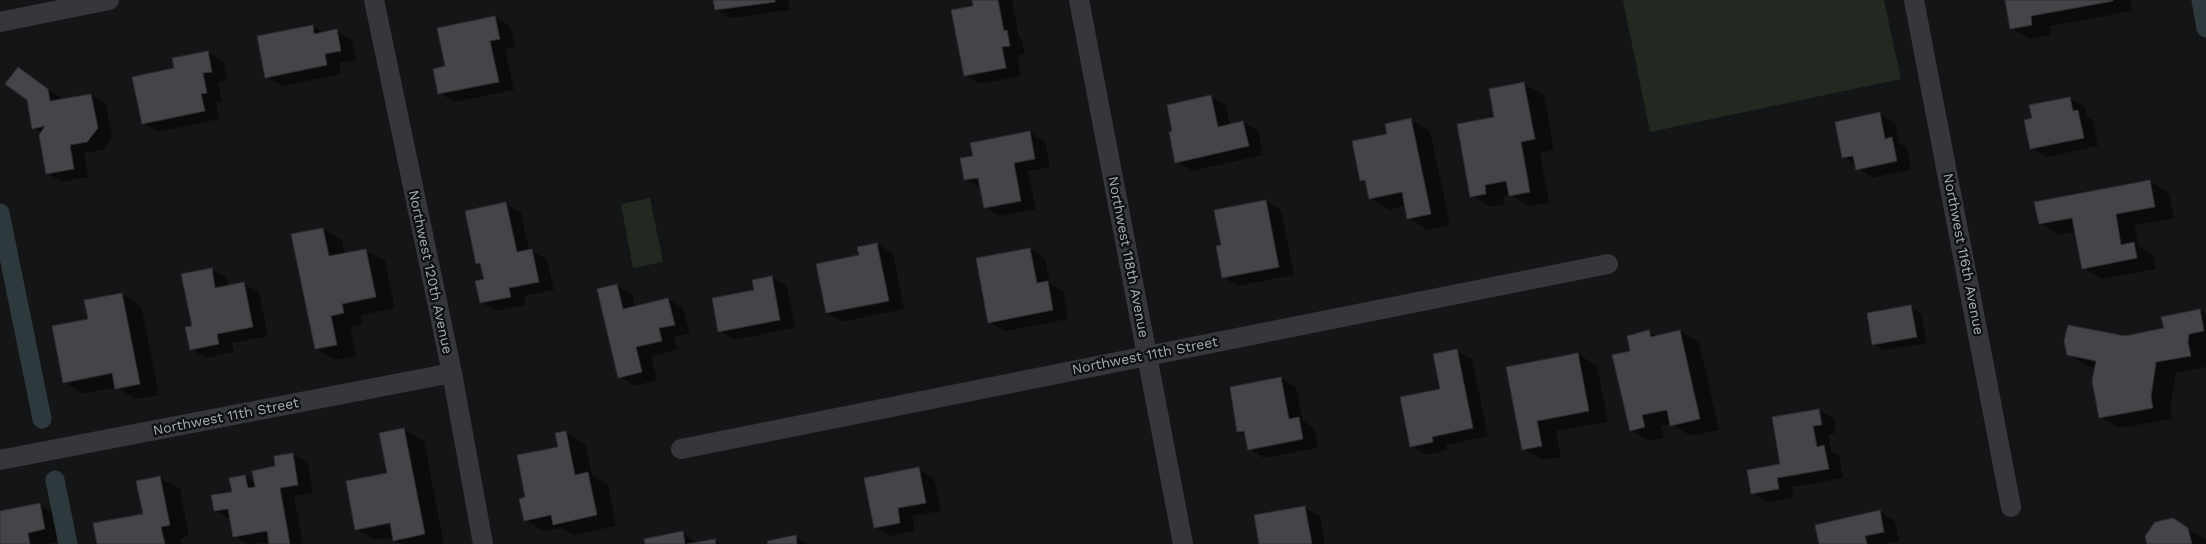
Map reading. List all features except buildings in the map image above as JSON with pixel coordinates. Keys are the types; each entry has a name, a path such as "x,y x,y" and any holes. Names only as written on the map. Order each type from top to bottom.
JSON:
{"street":[{"path":"0,22 109,0"},
{"name":"Northwest 120th Avenue","path":"374,0 452,373 483,544"},
{"name":"Northwest 118th Avenue","path":"1078,0 1183,544"},
{"name":"Northwest 116th Avenue","path":"1914,0 2011,507"},
{"name":"Northwest 11th Street","path":"681,449 1608,264"},
{"name":"Northwest 11th Street","path":"0,460 452,373"}],"shaded area":[{"path":"1623,0 1884,0 1901,79 1650,132"},
{"path":"650,198 663,262 633,268 621,204"}],"waterway":[{"path":"2201,0 2206,28"},
{"path":"0,213 42,419"},
{"path":"55,480 68,544"}]}
